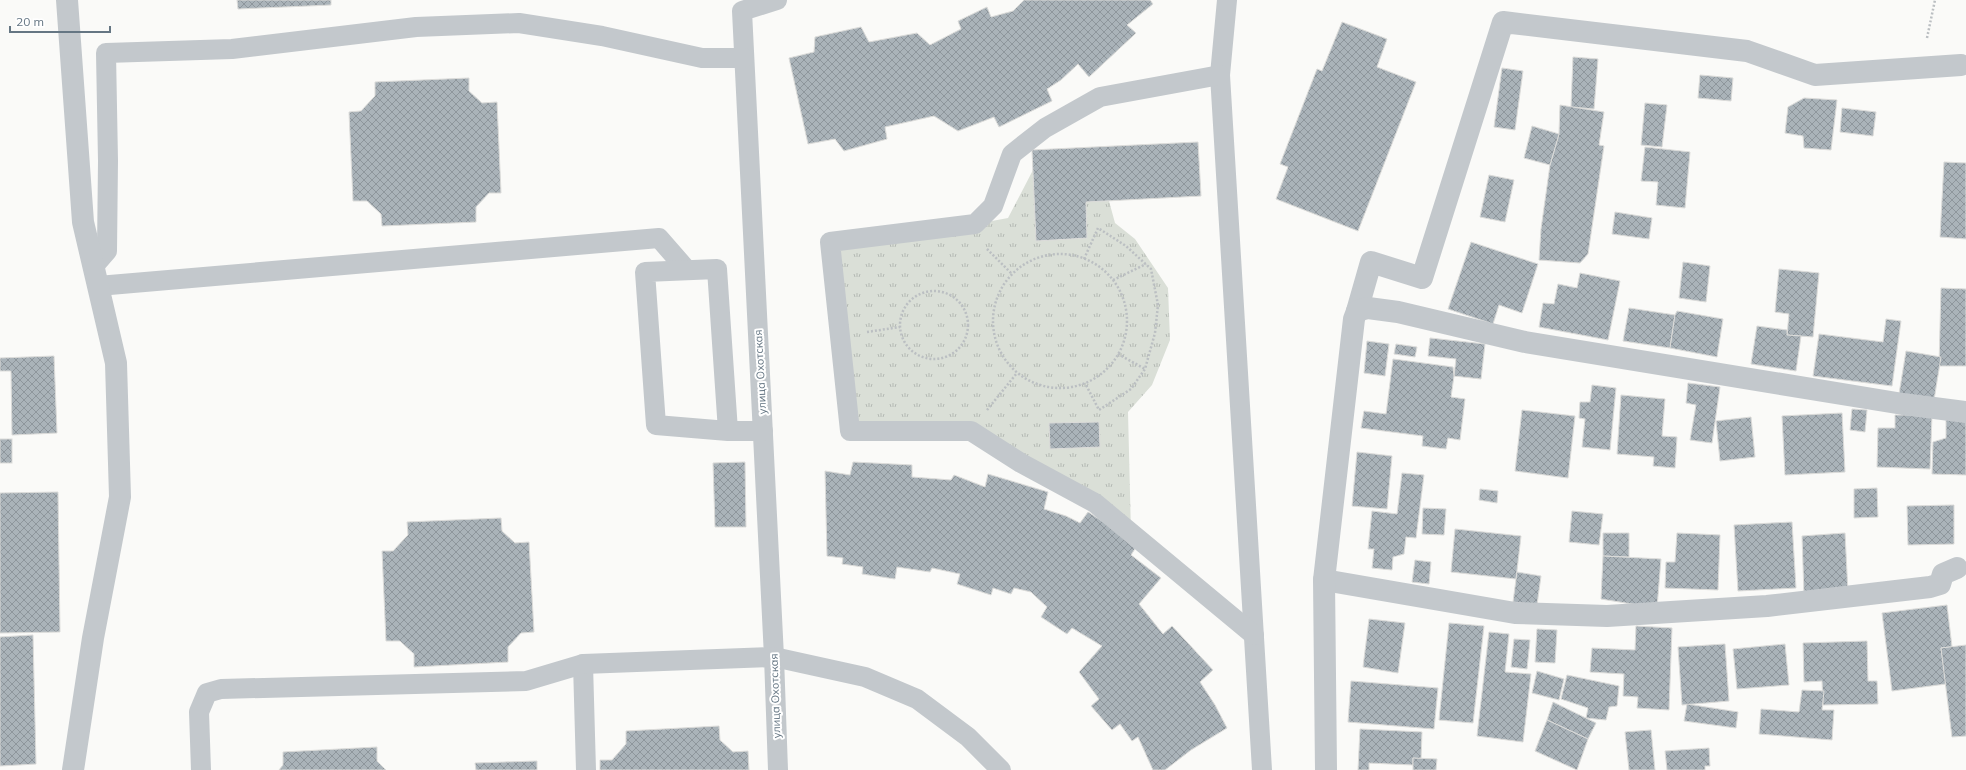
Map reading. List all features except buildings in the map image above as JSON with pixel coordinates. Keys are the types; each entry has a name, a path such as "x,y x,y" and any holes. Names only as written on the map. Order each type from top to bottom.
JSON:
{"street":[{"path":"67,0 84,222 116,363 120,497 93,638 73,770"},
{"path":"1326,770 1324,580 1354,319 1358,311 1371,262 1422,278 1503,22 1747,52 1815,75 1961,65"},
{"path":"1358,311 1368,308 1398,312 1525,342 1903,404 1966,412"},
{"path":"1324,580 1515,613 1607,616 1767,606 1930,587 1940,584 1943,574 1958,568"}],"lane":[{"name":"улица Охотская","path":"777,0 742,5 774,657 778,770"},
{"path":"1227,0 1220,75 1262,770"},
{"path":"686,269 659,238 96,276 107,251 108,161 106,53 232,50 416,26 519,23 602,36 702,58 744,58"},
{"path":"1220,75 1100,97 1045,128 1012,154 993,206 976,224 830,242 850,431 971,431 1021,463 1095,503 1254,635"},
{"path":"728,431 717,269 686,269 645,272 656,425 728,431 763,431"},
{"path":"202,770 199,712 207,693 221,688 526,681 583,664 774,657 865,677 917,700 968,737 1001,770"},
{"path":"583,664 586,770"}],"path":[{"path":"1921,68 1935,0"},
{"path":"1084,259 1098,228 1126,246 1151,269 1158,305 1155,333 1145,369 1131,389 1099,410 1085,383"},
{"path":"1052,254 1075,255 1084,259 1096,264 1113,280 1124,300 1128,324 1123,345 1113,363 1097,378 1078,387 1056,389 1035,384 1017,373 1002,357 994,337 993,316 999,293 1012,274 1030,260 1052,254"},
{"path":"1113,280 1146,264"},
{"path":"933,291 943,292 953,297 961,304 966,314 968,325 966,336 960,346 951,354 941,358 929,359 918,355 908,348 902,338 900,327 901,316 905,306 912,298 922,293 933,291"},
{"path":"839,336 900,327"},
{"path":"1118,354 1145,369"},
{"path":"971,431 1017,373"}],"green space":[{"path":"1033,170 1037,241 1087,238 1086,202 1109,201 1115,223 1135,239 1168,288 1170,340 1152,385 1128,412 1131,533 971,431 850,431 830,242 965,226 1008,218"}]}
